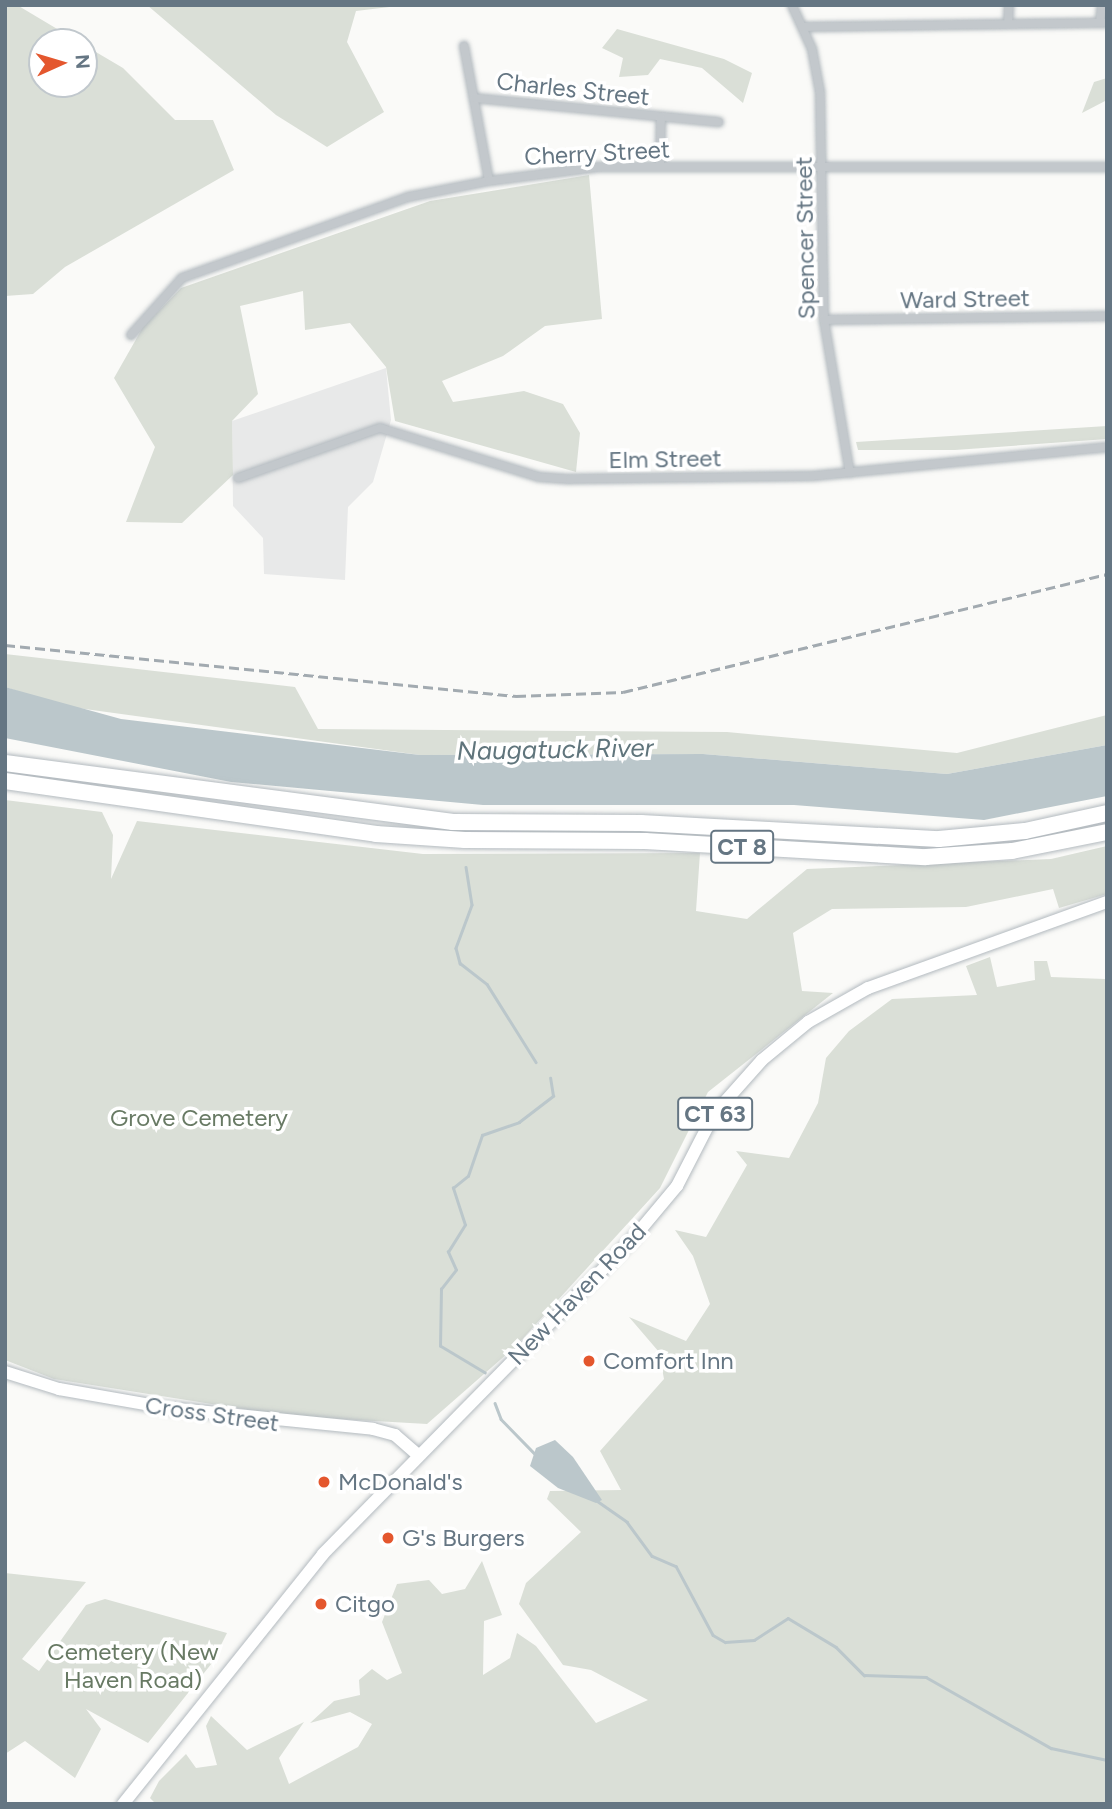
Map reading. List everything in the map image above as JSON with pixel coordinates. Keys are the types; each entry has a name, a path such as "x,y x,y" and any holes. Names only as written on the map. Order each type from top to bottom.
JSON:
{"highway":[{"name":"CT 8","path":"5,762 453,822 641,823 939,839 1025,831 1107,813"},
{"name":"CT 8","path":"5,782 376,834 466,840 645,841 926,858 1012,851 1107,832"}],"main road":[{"name":"New Haven Road","path":"123,1804 309,1570 416,1453 631,1241 677,1186 721,1105 783,1041 868,988 1107,902"},
{"name":"Cross Street","path":"5,1372 59,1390 156,1406 276,1424 373,1429 394,1435 416,1453"}],"street":[{"name":"Spencer Street","path":"792,5 803,27 820,92 824,320 850,473"},
{"path":"1008,24 1009,5"},
{"path":"803,27 1104,23 1102,5"},
{"path":"464,46 489,181"},
{"name":"Charles Street","path":"474,98 661,117 660,167"},
{"path":"661,117 719,122"},
{"name":"Cherry Street","path":"131,335 182,278 408,197 489,181 561,169 1107,167"},
{"name":"Ward Street","path":"824,320 1107,316"},
{"name":"Elm Street","path":"238,478 380,428 539,477 850,473 1107,447"}],"shaded area":[{"path":"386,368 391,420 373,482 348,507 345,580 264,574 263,538 233,506 232,421"},
{"path":"5,687 121,719 420,755 703,754 947,774 1107,745 1107,796 984,820 794,805 483,805 231,782 5,738"},
{"path":"555,1440 573,1457 602,1500 596,1503 558,1488 530,1466 536,1448"}],"green space":[{"path":"5,5 17,5 56,28 28,28 28,98 98,98 98,53 123,68 175,120 213,120 234,170 65,267 33,294 5,296"},
{"path":"147,5 406,5 356,11 347,42 384,112 327,147 276,115"},
{"path":"617,29 724,59 752,73 743,103 702,68 660,59 648,75 619,77 623,58 602,48"},
{"path":"1107,78 1107,100 1082,113 1094,82"},
{"path":"589,175 602,319 545,326 503,356 442,381 453,402 524,391 563,404 580,433 576,472 395,421 386,367 350,323 305,330 303,291 240,306 258,394 232,421 233,475 182,523 126,522 155,447 114,378 143,327 181,288 430,201"},
{"path":"1107,426 1107,439 955,450 858,450 856,442"},
{"path":"5,654 295,687 318,729 727,732 957,753 1107,715 1107,745 947,774 703,754 420,755 63,706 5,687"},
{"name":"Grove Cemetery","path":"5,800 102,812 113,835 111,879 137,821 423,854 700,853 696,911 747,919 807,869 1051,859 1107,846 1107,894 1059,908 1053,889 966,907 832,909 793,933 802,991 833,993 708,1092 660,1188 516,1346 427,1424 288,1416 54,1379 5,1360"},
{"path":"990,957 997,987 1035,980 1034,961 1047,961 1051,977 1105,979 1107,988 1107,1804 156,1804 150,1798 159,1781 186,1754 196,1768 217,1765 206,1726 211,1716 247,1750 304,1722 279,1758 289,1784 358,1747 372,1724 350,1712 310,1723 334,1701 360,1695 359,1680 372,1669 387,1680 402,1673 382,1622 397,1584 429,1580 442,1594 465,1589 482,1561 502,1615 484,1621 483,1675 510,1658 517,1633 536,1646 596,1723 648,1700 591,1670 563,1665 519,1604 526,1583 581,1532 547,1499 550,1491 621,1490 600,1451 664,1379 659,1352 629,1317 686,1341 710,1304 693,1256 675,1230 706,1237 747,1165 736,1151 789,1158 818,1103 826,1058 849,1031 892,999 977,995 966,966"},
{"name":"Cemetery (New Haven Road)","path":"5,1573 86,1582 22,1659 39,1671 86,1605 105,1599 227,1633 212,1663 148,1743 86,1709 101,1729 75,1778 25,1741 5,1754"}],"waterway":[{"path":"466,867 472,905 456,948 460,963 487,984 536,1062"},
{"path":"485,1373 440,1346 441,1289 456,1270 448,1252 465,1225 453,1188 468,1176 482,1135 519,1122 553,1096 550,1078"},
{"path":"495,1403 501,1419 535,1454"},
{"path":"596,1500 627,1522 652,1556 676,1566 713,1635 725,1642 754,1640 788,1618 836,1647 864,1675 926,1677 1051,1748 1107,1760"}],"railway":[{"path":"5,645 516,696 623,692 1107,574"}],"place":[{"name":"Comfort Inn","path":"589,1361"},
{"name":"McDonald's","path":"324,1482"},
{"name":"G's Burgers","path":"388,1538"},
{"name":"Citgo","path":"321,1604"}],"water label":[{"name":"Naugatuck River","path":"555,750"}]}
